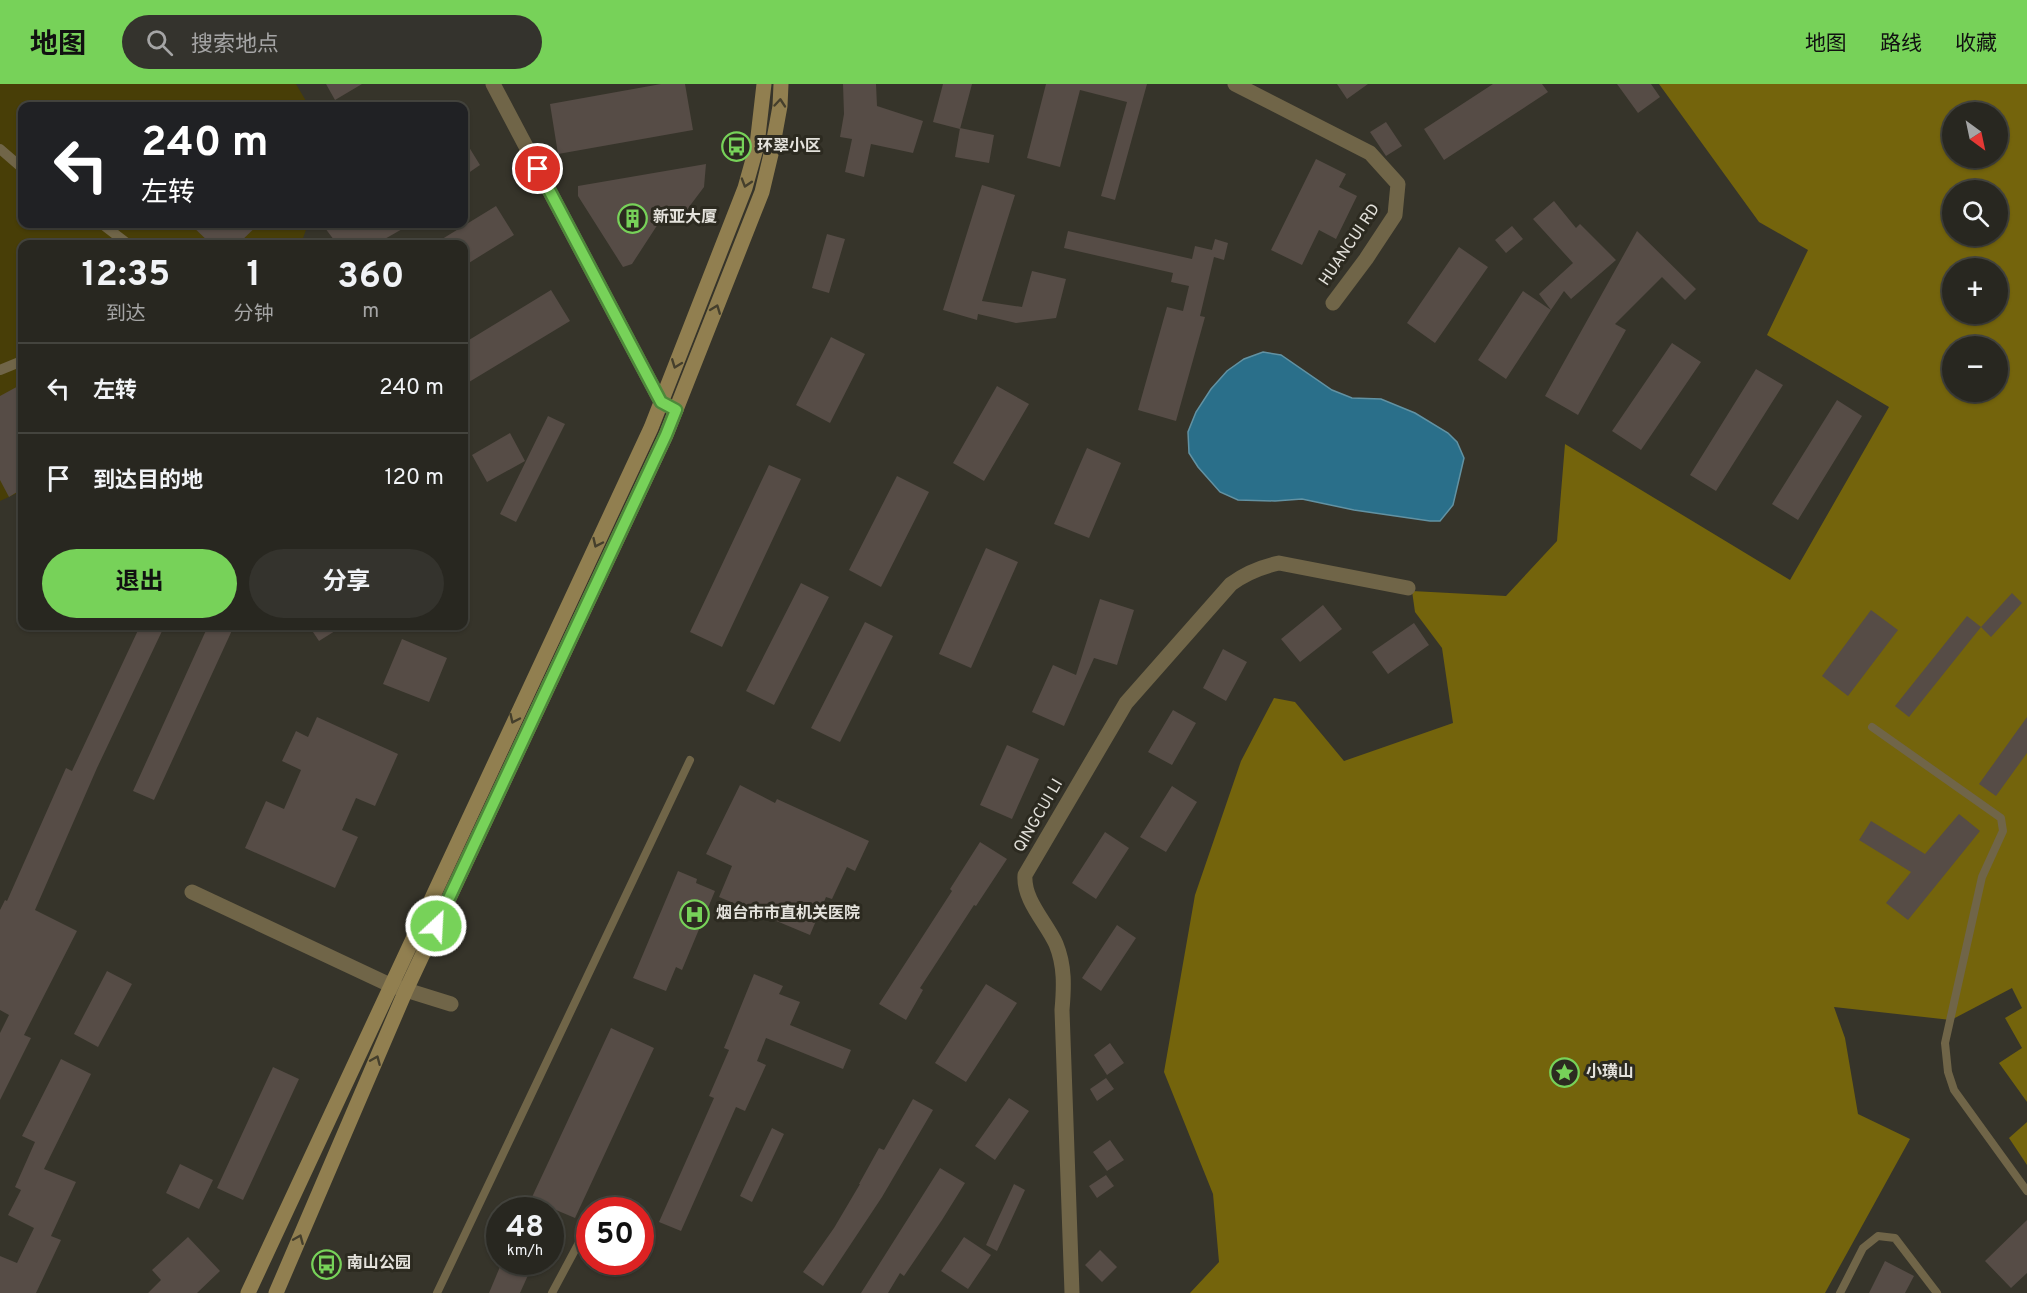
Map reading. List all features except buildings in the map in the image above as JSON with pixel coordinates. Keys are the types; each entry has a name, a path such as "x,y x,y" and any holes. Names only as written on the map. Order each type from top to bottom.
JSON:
{"main road":[{"path":"248,1293 651,428 745,188 757,145 764,84"},
{"path":"276,1293 406,990 666,435 762,192 780,106 781,84"}],"street":[{"path":"493,84 661,402 676,410"},
{"name":"HUANCUI RD","path":"1235,84 1370,153 1398,184 1395,215 1366,259 1332,303"},
{"path":"0,148 18,164"},
{"path":"107,228 123,240"},
{"path":"0,370 18,363"},
{"name":"QINGCUI LI","path":"1072,1293 1062,1010 1064,978 1061,959 1055,943 1024,884 1025,875 1126,703 1231,584 1262,567 1279,563 1408,588"},
{"path":"192,892 390,984 451,1004"}],"lane":[{"path":"1872,728 2001,818 2003,831 1982,877 1945,1043 1948,1072 1954,1090 2027,1191"},
{"path":"437,1293 690,760"},
{"path":"1840,1293 1863,1248 1878,1236 1895,1238 1937,1293"},
{"path":"552,1293 576,1248"}],"shaded area":[{"path":"0,84 296,84 307,102 18,102 18,228 307,228 302,240 18,240 18,493 0,501"},
{"path":"1659,84 2027,84 2027,1102 1999,1063 2022,1048 2005,1018 2022,1008 2012,988 1951,1020 1834,1007 1845,1038 1858,1114 1910,1139 1825,1293 1190,1293 1219,1262 1213,1194 1164,1072 1195,895 1241,761 1274,698 1295,702 1344,761 1453,723 1442,648 1415,612 1412,591 1506,596 1557,541 1565,444 1790,580 1889,407 1767,335 1808,250 1759,222"},
{"path":"2027,1122 2027,1165 2009,1138"}],"water":[{"path":"1263,352 1281,355 1332,390 1352,398 1381,399 1415,413 1448,433 1457,442 1464,458 1453,505 1440,521 1354,510 1302,499 1238,500 1220,492 1189,453 1188,432 1196,412 1211,389 1227,371 1244,359"}],"place":[{"name":"环翠小区","path":"736,147"},
{"name":"新亚大厦","path":"632,218"},
{"name":"烟台市市直机关医院","path":"695,914"},
{"name":"小璜山","path":"1565,1073"},
{"name":"南山公园","path":"326,1264"}],"route":[{"path":"436,926 676,410 661,402 538,169"}]}
